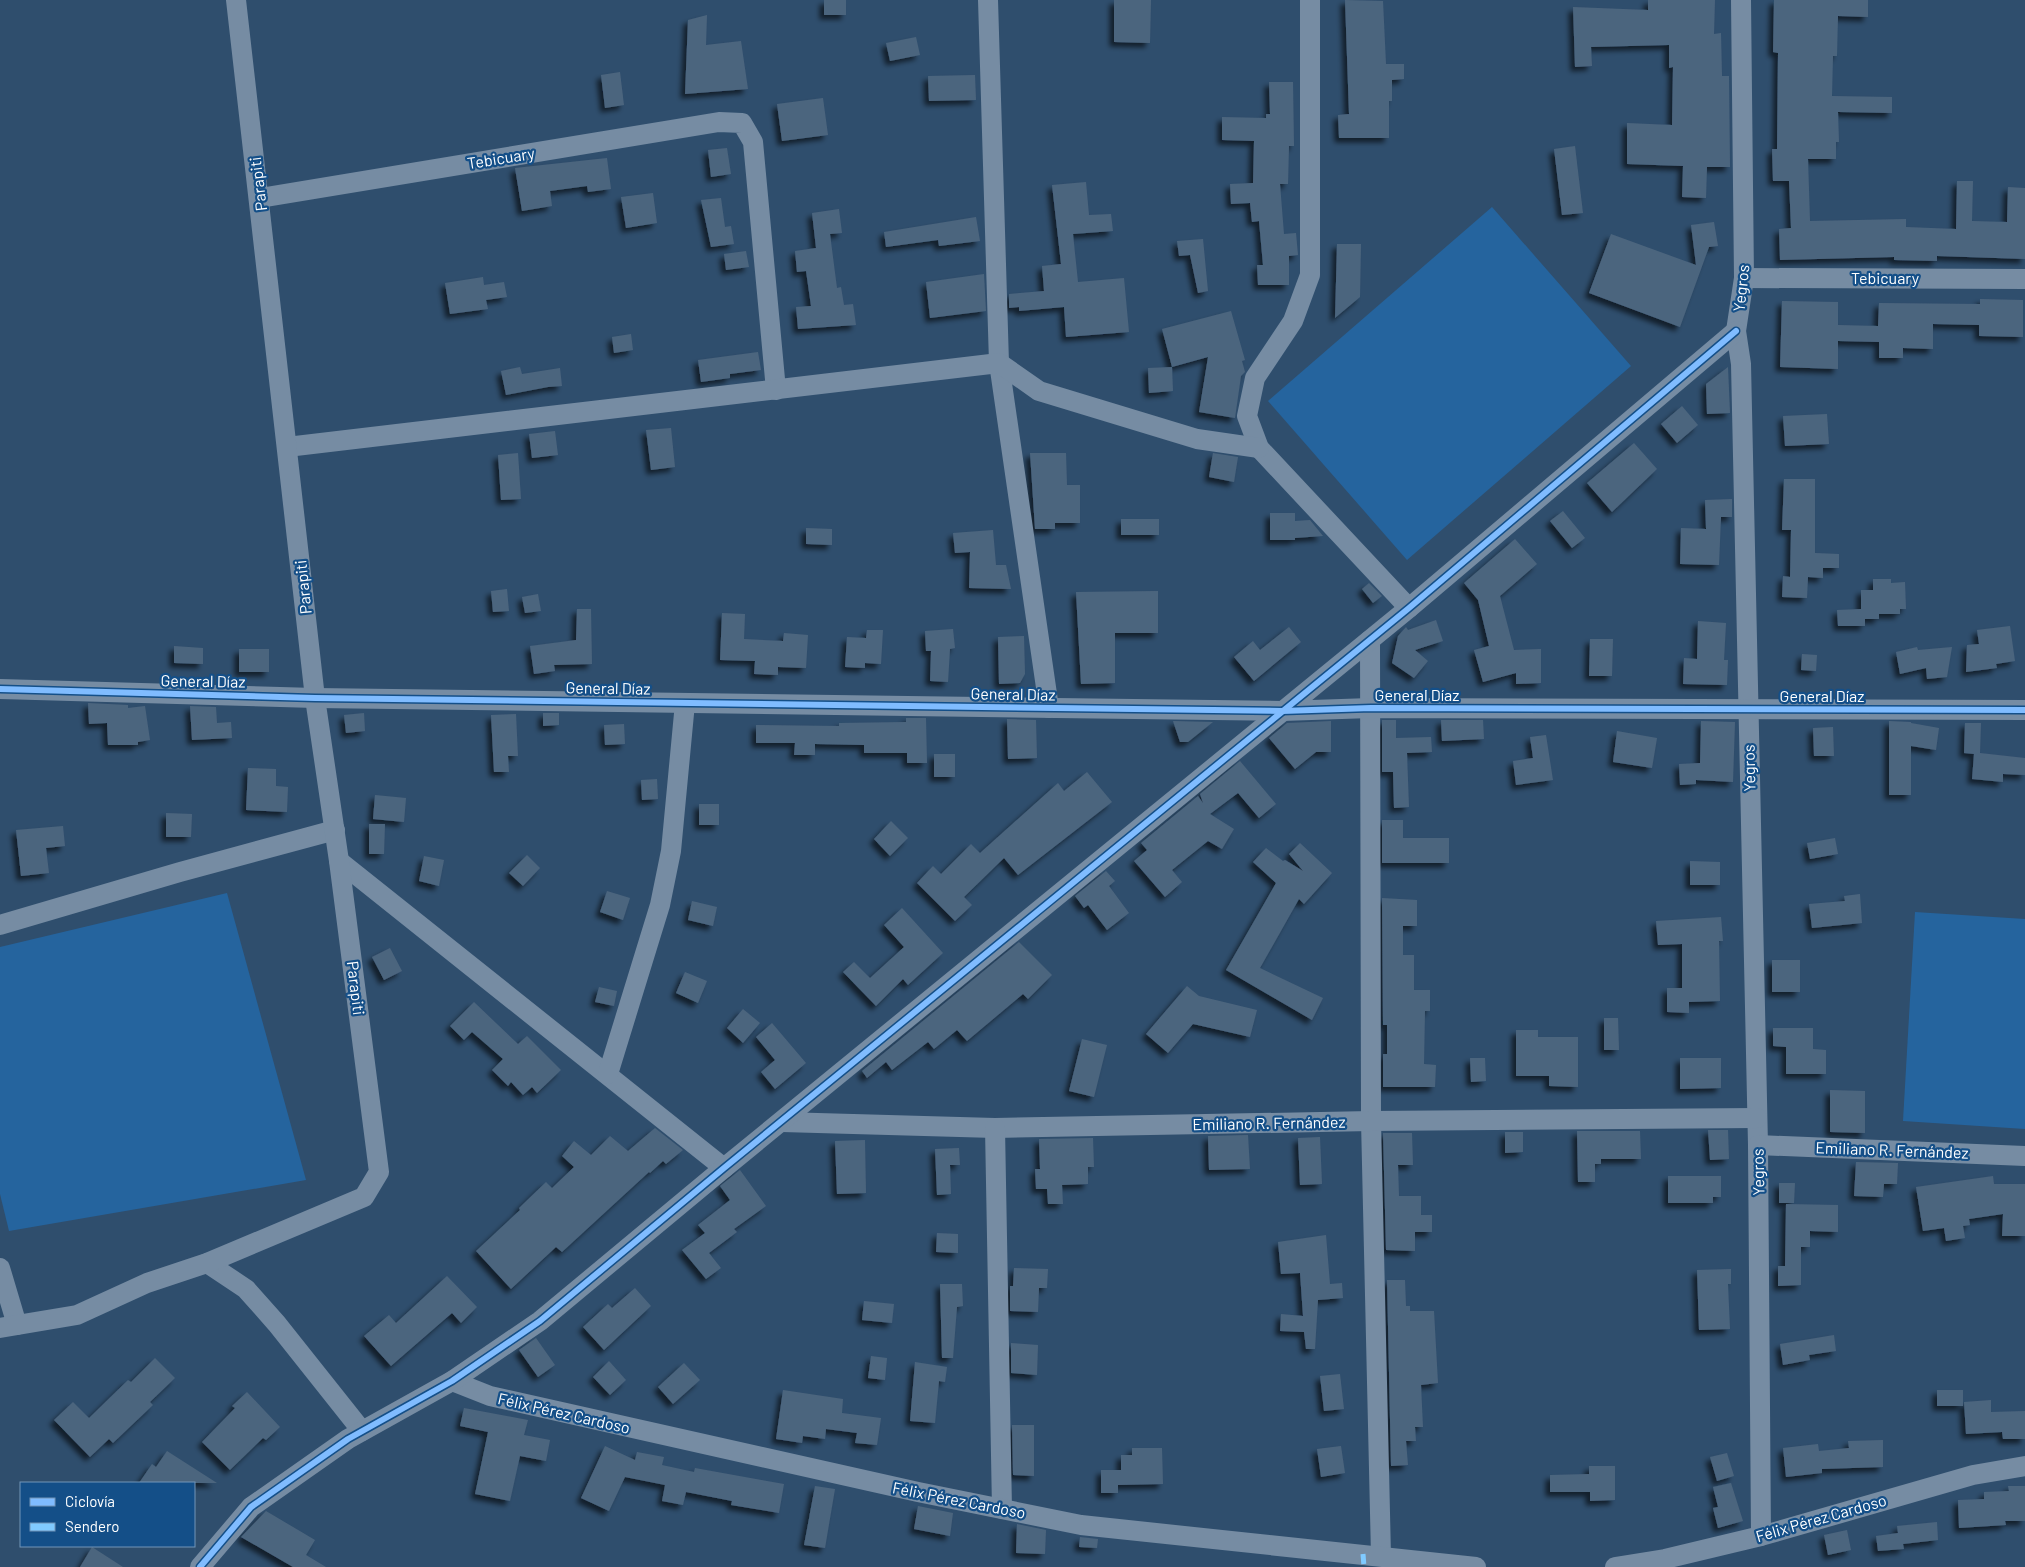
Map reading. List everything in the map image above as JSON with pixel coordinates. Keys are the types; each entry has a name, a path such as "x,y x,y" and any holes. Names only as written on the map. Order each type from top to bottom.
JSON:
{"street":[{"name":"Parapiti","path":"207,1264 364,1197 379,1172 340,861 315,698 260,198 236,0"},
{"path":"988,0 999,363 1049,708"},
{"path":"1310,0 1310,274 1293,321 1255,378 1247,416 1259,448 1409,608"},
{"name":"Yegros","path":"1741,0 1744,278 1736,331 1741,364 1758,1145 1761,1536"},
{"name":"Tebicuary","path":"260,198 719,122 742,123 753,142 776,390"},
{"name":"Tebicuary","path":"1744,278 2025,279"},
{"path":"201,1564 251,1507 362,1431 452,1381 540,1321 724,1168 1409,608 1736,331"},
{"path":"287,447 999,363 1039,391 1196,439 1259,448"},
{"path":"1370,640 1371,1121 1381,1556"},
{"name":"General Díaz","path":"0,689 315,698 1282,711 1371,708 2025,710"},
{"path":"608,1074 664,887 671,851 685,703"},
{"path":"0,925 180,872 335,830"},
{"path":"340,861 724,1168"},
{"name":"Emiliano R. Fernández","path":"782,1122 995,1128 1371,1121 1757,1118"},
{"path":"995,1128 1002,1509"},
{"name":"Emiliano R. Fernández","path":"1758,1145 2025,1156"},
{"path":"0,1268 9,1326 78,1314 147,1283 207,1264 246,1289 277,1324 362,1431"},
{"name":"Félix Pérez Cardoso","path":"452,1381 490,1396 918,1492 1082,1525 1476,1567"},
{"name":"Félix Pérez Cardoso","path":"1616,1567 1665,1559 1761,1536 1972,1474 2025,1466"}],"shaded area":[{"path":"1492,207 1631,366 1407,560 1268,401"},
{"path":"227,893 306,1180 9,1231 0,1194 0,947"},
{"path":"1915,912 2025,919 2025,1129 1903,1121"}],"building":[{"path":"824,0 846,0 846,15 824,15"},
{"path":"1114,0 1151,0 1150,43 1114,42"},
{"path":"1345,0 1383,1 1386,64 1404,64 1404,79 1392,80 1392,101 1389,101 1389,138 1339,138 1338,115 1349,114"},
{"path":"1648,0 1715,0 1714,34 1721,33 1722,76 1729,76 1730,167 1707,167 1706,198 1682,197 1683,166 1627,164 1627,123 1672,125 1673,67 1669,68 1669,45 1591,47 1592,66 1575,67 1573,7 1648,10"},
{"path":"1774,0 1868,0 1868,17 1838,16 1837,56 1833,56 1832,96 1892,97 1892,113 1838,112 1839,142 1836,142 1836,159 1808,159 1810,221 1906,219 1906,227 1956,229 1957,181 1973,181 1972,221 2007,222 2008,187 2025,188 2025,259 1937,256 1937,261 1894,260 1894,257 1780,260 1779,229 1791,228 1789,181 1773,181 1772,149 1777,149 1778,53 1773,52"},
{"path":"707,15 706,45 741,41 748,89 685,94 688,20"},
{"path":"916,37 920,55 890,61 886,43"},
{"path":"620,72 624,105 605,108 601,75"},
{"path":"975,75 976,100 929,101 928,76"},
{"path":"1269,82 1293,82 1294,146 1289,146 1288,184 1280,184 1284,234 1296,233 1298,255 1289,256 1289,285 1258,285 1257,265 1263,265 1259,221 1252,222 1250,203 1231,204 1230,184 1253,183 1254,141 1222,140 1222,117 1266,118 1266,114 1270,114"},
{"path":"823,98 828,135 782,141 777,104"},
{"path":"1575,146 1583,213 1562,215 1554,149"},
{"path":"727,148 731,174 711,177 708,150"},
{"path":"607,158 611,189 588,192 587,186 550,191 552,206 522,211 515,168"},
{"path":"1086,182 1089,215 1111,214 1113,231 1073,234 1078,282 1124,278 1129,332 1066,337 1064,307 1019,311 1019,307 1009,308 1009,294 1044,291 1042,266 1061,264 1052,185"},
{"path":"653,193 657,223 626,228 621,197"},
{"path":"721,198 725,227 731,226 734,244 711,247 701,200"},
{"path":"839,209 842,233 830,234 837,288 841,287 844,305 853,304 856,325 798,329 796,307 811,306 806,271 797,272 795,251 816,248 812,213"},
{"path":"976,217 980,241 939,246 938,240 886,247 884,232"},
{"path":"1714,222 1718,246 1709,247 1680,327 1589,293 1611,234 1696,265 1691,225"},
{"path":"1203,239 1208,291 1198,293 1190,255 1179,256 1177,241"},
{"path":"1337,244 1361,244 1360,297 1335,318"},
{"path":"746,251 749,267 726,270 724,254"},
{"path":"984,274 986,311 930,318 926,282"},
{"path":"483,277 484,285 504,282 507,297 486,300 488,309 450,314 445,283"},
{"path":"1980,299 2023,300 2023,337 1979,336 1979,325 1933,324 1933,349 1903,348 1903,358 1879,358 1879,342 1838,341 1838,369 1780,367 1782,301 1838,302 1838,325 1878,326 1879,303 1980,304"},
{"path":"1231,311 1245,360 1242,361 1245,372 1241,376 1235,418 1199,412 1208,357 1172,367 1162,329"},
{"path":"631,334 633,350 614,353 612,337"},
{"path":"758,352 761,370 730,374 730,378 701,382 698,360"},
{"path":"520,367 522,374 560,368 562,386 506,395 501,371"},
{"path":"1172,367 1173,391 1149,393 1148,368"},
{"path":"1728,367 1730,413 1707,414 1706,384"},
{"path":"1682,406 1698,425 1677,443 1661,424"},
{"path":"1827,414 1829,444 1785,446 1783,416"},
{"path":"671,428 675,467 651,470 646,430"},
{"path":"555,431 558,455 532,458 529,434"},
{"path":"1634,443 1657,469 1612,512 1587,483"},
{"path":"518,453 521,499 501,500 498,455"},
{"path":"1030,453 1066,453 1067,485 1080,485 1080,523 1055,523 1055,529 1035,529"},
{"path":"1213,453 1238,457 1234,482 1209,477"},
{"path":"1784,479 1815,479 1815,553 1839,554 1839,568 1823,568 1823,578 1808,577 1807,598 1782,597 1783,576 1790,577 1791,530 1782,530"},
{"path":"1732,499 1732,517 1721,517 1719,565 1680,564 1681,528 1706,529 1705,500"},
{"path":"1563,511 1585,538 1572,548 1550,521"},
{"path":"1270,513 1295,513 1295,521 1310,520 1323,536 1295,538 1295,540 1270,540"},
{"path":"1121,519 1159,519 1159,535 1121,535"},
{"path":"806,528 832,529 832,545 806,544"},
{"path":"993,530 996,565 1006,565 1011,589 969,588 970,552 955,553 953,533"},
{"path":"1515,539 1537,564 1500,596 1514,650 1541,649 1541,683 1516,684 1516,673 1483,682 1474,650 1489,646 1478,600 1464,583"},
{"path":"1873,579 1891,579 1891,583 1905,582 1906,609 1900,609 1900,614 1879,614 1879,619 1865,619 1865,626 1838,626 1837,610 1861,609 1861,590 1873,590"},
{"path":"1369,583 1382,596 1373,603 1362,589"},
{"path":"507,589 509,611 493,612 491,591"},
{"path":"1158,591 1158,633 1115,633 1115,683 1081,684 1076,592"},
{"path":"538,594 541,611 525,613 522,597"},
{"path":"577,609 591,609 592,664 554,665 555,671 534,674 530,646 576,640"},
{"path":"722,613 745,614 744,639 783,641 784,633 808,635 806,668 778,667 778,675 754,674 755,661 720,660"},
{"path":"1436,620 1443,641 1415,650 1428,661 1414,678 1392,663 1398,636 1406,627 1408,630"},
{"path":"1698,621 1726,623 1724,660 1728,660 1727,685 1683,684 1684,658 1697,659"},
{"path":"2010,626 2015,661 1996,664 1997,668 1966,672 1967,645 1979,644 1977,630"},
{"path":"1289,627 1301,642 1254,681 1234,657 1253,641 1260,650"},
{"path":"953,629 955,648 950,649 948,682 930,681 931,651 926,651 925,631"},
{"path":"867,630 883,630 881,664 865,663 865,668 845,667 847,637 866,638"},
{"path":"1024,636 1025,674 1020,683 999,684 998,637"},
{"path":"1590,639 1613,639 1612,676 1589,676"},
{"path":"174,646 203,648 203,664 174,663"},
{"path":"1917,647 1918,650 1952,647 1947,677 1927,679 1926,668 1900,674 1896,652"},
{"path":"239,649 269,649 269,672 239,672"},
{"path":"1802,654 1817,655 1816,671 1801,670"},
{"path":"88,703 128,705 128,708 145,706 150,740 138,742 138,745 108,745 107,723 89,724"},
{"path":"190,706 216,707 217,723 231,722 232,738 192,740"},
{"path":"364,713 365,731 346,733 344,715"},
{"path":"543,713 559,713 559,725 543,726"},
{"path":"516,714 518,756 508,756 509,772 494,772 491,715"},
{"path":"906,718 926,718 927,763 907,763 907,753 864,753 864,745 815,744 815,755 794,755 795,743 756,743 756,725 839,726 839,723 906,722"},
{"path":"1007,719 1036,720 1037,758 1008,759"},
{"path":"1382,720 1396,720 1396,738 1431,737 1432,752 1407,753 1409,807 1394,808 1393,772 1382,772"},
{"path":"1441,720 1483,720 1484,739 1442,741"},
{"path":"1173,721 1213,722 1188,742 1180,742"},
{"path":"1331,721 1331,752 1316,752 1295,769 1269,738 1287,723"},
{"path":"1701,721 1735,722 1733,782 1696,780 1696,784 1680,785 1679,764 1700,763"},
{"path":"1889,721 1911,722 1939,728 1936,750 1911,746 1911,795 1889,795"},
{"path":"1965,723 1981,723 1980,753 2025,758 2025,775 2003,774 2003,782 1972,779 1974,754 1964,753"},
{"path":"624,724 625,744 605,745 604,725"},
{"path":"1833,727 1834,756 1814,756 1813,728"},
{"path":"1617,731 1657,738 1652,768 1613,762"},
{"path":"1546,735 1553,780 1516,785 1513,761 1533,758 1530,737"},
{"path":"934,754 955,754 955,777 934,777"},
{"path":"1240,761 1276,804 1259,818 1238,793 1210,814 1234,829 1222,849 1208,841 1172,870 1182,882 1165,897 1134,861 1147,850 1141,843 1198,796 1203,803 1200,794"},
{"path":"248,768 276,769 276,786 288,787 287,812 246,810"},
{"path":"1087,772 1112,802 1018,875 1004,858 964,897 972,905 955,921 917,883 933,866 941,874 971,844 980,853 1058,783 1064,791"},
{"path":"657,779 658,799 642,800 641,780"},
{"path":"375,795 406,798 404,822 373,819"},
{"path":"699,804 719,804 719,825 699,825"},
{"path":"166,813 192,814 191,837 166,837"},
{"path":"1382,820 1403,820 1403,838 1449,838 1449,863 1382,863"},
{"path":"891,821 908,838 890,856 874,839"},
{"path":"369,824 385,824 384,854 369,854"},
{"path":"63,826 65,846 46,848 49,873 21,876 16,830"},
{"path":"1835,838 1838,854 1810,859 1807,843"},
{"path":"1300,843 1332,873 1304,904 1299,899 1260,968 1323,998 1312,1020 1226,970 1276,883 1253,862 1266,848 1283,861 1285,860 1303,871 1289,854"},
{"path":"527,855 540,868 523,886 509,873"},
{"path":"424,856 444,860 439,886 419,881"},
{"path":"1690,861 1720,862 1720,885 1690,885"},
{"path":"1106,871 1115,881 1109,886 1129,913 1107,930 1088,905 1084,908 1075,896"},
{"path":"607,891 630,898 623,920 600,912"},
{"path":"1860,894 1862,923 1812,928 1809,904 1845,901 1844,896"},
{"path":"1382,898 1417,900 1417,926 1403,926 1403,955 1414,955 1414,990 1430,990 1430,1011 1425,1011 1424,1064 1436,1065 1435,1087 1383,1087 1383,1054 1387,1054 1387,1025 1383,1025"},
{"path":"692,901 717,907 713,926 688,920"},
{"path":"902,908 943,953 908,985 903,979 876,1006 843,972 854,962 870,978 904,947 884,925"},
{"path":"1721,917 1723,941 1719,941 1720,1001 1689,1002 1689,1013 1667,1012 1667,988 1682,988 1682,944 1658,945 1656,921"},
{"path":"1019,942 1052,975 1028,999 1023,994 967,1041 957,1030 934,1049 928,1042 892,1070 886,1062 867,1078 862,1071"},
{"path":"390,948 402,971 384,980 372,957"},
{"path":"1772,960 1800,960 1800,992 1772,992"},
{"path":"685,972 707,981 698,1003 676,993"},
{"path":"1187,986 1199,996 1257,1010 1250,1037 1193,1024 1168,1053 1146,1034"},
{"path":"599,987 617,991 614,1006 595,1002"},
{"path":"474,1002 518,1044 527,1036 561,1070 537,1093 532,1087 523,1095 511,1082 508,1086 492,1070 503,1059 472,1032 464,1040 450,1026"},
{"path":"743,1009 760,1023 743,1043 727,1028"},
{"path":"1604,1018 1618,1018 1619,1050 1604,1050"},
{"path":"772,1023 806,1063 775,1089 761,1072 775,1060 756,1037"},
{"path":"1773,1028 1813,1028 1813,1049 1826,1050 1826,1074 1786,1074 1786,1047 1773,1046"},
{"path":"1516,1030 1538,1030 1538,1037 1578,1037 1578,1087 1549,1086 1549,1076 1516,1076"},
{"path":"1082,1039 1107,1045 1094,1097 1069,1091"},
{"path":"1470,1058 1485,1058 1486,1081 1471,1082"},
{"path":"1680,1058 1721,1058 1721,1088 1680,1089"},
{"path":"1830,1090 1865,1091 1865,1133 1830,1132"},
{"path":"655,1128 683,1150 666,1164 663,1161 649,1172 562,1252 556,1247 511,1289 476,1251 520,1210 519,1208 546,1182 552,1188 574,1167 562,1156 574,1141 591,1155 610,1136 628,1151"},
{"path":"1708,1130 1728,1130 1729,1159 1710,1160"},
{"path":"1577,1131 1640,1131 1641,1159 1601,1159 1601,1164 1595,1164 1595,1182 1578,1182"},
{"path":"1505,1132 1523,1132 1523,1152 1505,1153"},
{"path":"1383,1133 1412,1133 1413,1165 1398,1165 1399,1196 1421,1196 1421,1215 1432,1215 1432,1232 1415,1232 1415,1251 1386,1250"},
{"path":"1248,1135 1250,1169 1209,1170 1208,1136"},
{"path":"1320,1137 1322,1184 1300,1185 1298,1138"},
{"path":"1093,1138 1094,1167 1088,1167 1088,1184 1062,1185 1063,1204 1048,1204 1047,1189 1036,1189 1035,1169 1040,1169 1039,1139"},
{"path":"865,1140 866,1193 837,1194 835,1141"},
{"path":"959,1148 960,1165 950,1165 951,1194 937,1195 935,1149"},
{"path":"1856,1162 1898,1163 1897,1184 1884,1184 1883,1197 1854,1196"},
{"path":"740,1170 766,1206 734,1229 737,1232 709,1253 721,1268 706,1279 682,1250 705,1233 698,1225 730,1200 720,1186"},
{"path":"1668,1176 1721,1176 1721,1197 1713,1197 1713,1203 1668,1203"},
{"path":"1993,1176 1994,1184 2025,1184 2025,1236 2002,1236 2003,1214 1969,1219 1970,1225 1963,1226 1965,1238 1946,1241 1944,1228 1923,1231 1916,1187"},
{"path":"1779,1183 1795,1183 1794,1203 1779,1203"},
{"path":"1786,1204 1838,1205 1838,1232 1810,1231 1810,1247 1801,1247 1801,1285 1778,1286 1778,1266 1785,1266"},
{"path":"937,1233 958,1234 958,1253 936,1252"},
{"path":"1326,1235 1330,1284 1342,1283 1343,1298 1318,1300 1315,1349 1306,1349 1304,1332 1280,1331 1281,1314 1303,1316 1300,1273 1281,1274 1278,1242"},
{"path":"1014,1268 1048,1269 1047,1288 1039,1288 1038,1312 1010,1311 1010,1286 1013,1286"},
{"path":"1731,1269 1731,1284 1728,1284 1730,1329 1699,1330 1697,1270"},
{"path":"447,1276 477,1307 461,1323 452,1313 391,1366 364,1336 389,1315 396,1323"},
{"path":"1387,1280 1405,1280 1406,1306 1410,1306 1410,1311 1434,1311 1438,1383 1421,1385 1423,1427 1415,1427 1416,1441 1406,1441 1408,1465 1391,1466"},
{"path":"940,1284 962,1284 963,1306 957,1307 953,1358 942,1358"},
{"path":"635,1288 651,1306 604,1350 583,1327 608,1304 612,1308"},
{"path":"864,1301 894,1304 892,1323 862,1320"},
{"path":"1834,1335 1836,1351 1809,1355 1810,1360 1783,1365 1780,1344"},
{"path":"536,1338 555,1365 538,1377 519,1350"},
{"path":"1011,1343 1038,1345 1037,1375 1011,1373"},
{"path":"871,1356 887,1358 885,1380 868,1378"},
{"path":"155,1358 175,1378 150,1402 153,1405 113,1443 109,1439 90,1457 54,1420 73,1402 89,1418 128,1380 131,1382"},
{"path":"609,1361 626,1380 610,1395 593,1377"},
{"path":"915,1362 947,1367 945,1382 939,1381 935,1423 910,1421"},
{"path":"684,1363 700,1380 673,1404 658,1387"},
{"path":"1340,1374 1344,1409 1324,1411 1320,1376"},
{"path":"783,1390 843,1399 842,1413 881,1418 877,1445 855,1443 857,1433 826,1429 825,1439 803,1436 802,1443 776,1439"},
{"path":"1937,1390 1963,1390 1963,1406 1937,1406"},
{"path":"247,1392 280,1427 266,1440 263,1438 230,1470 202,1442 235,1408 232,1406"},
{"path":"1991,1400 1991,1412 2025,1411 2025,1439 2003,1439 2002,1432 1966,1434 1964,1402"},
{"path":"464,1408 528,1420 524,1435 550,1440 546,1461 520,1456 510,1501 475,1494 488,1432 460,1426"},
{"path":"1012,1425 1034,1425 1034,1476 1013,1475"},
{"path":"1883,1440 1883,1467 1822,1469 1822,1473 1786,1477 1783,1448 1818,1444 1819,1451 1849,1448 1848,1441"},
{"path":"605,1446 635,1460 637,1452 664,1457 662,1465 694,1472 695,1468 784,1484 779,1513 731,1505 732,1501 686,1492 683,1505 662,1501 665,1485 625,1477 609,1511 581,1498"},
{"path":"1341,1446 1345,1473 1321,1477 1317,1449"},
{"path":"1132,1448 1162,1448 1163,1484 1118,1485 1118,1493 1101,1493 1101,1470 1121,1470 1121,1455 1132,1455"},
{"path":"167,1451 217,1483 140,1482 152,1464 156,1467"},
{"path":"1727,1453 1734,1476 1717,1481 1710,1457"},
{"path":"1589,1466 1615,1466 1615,1500 1590,1501 1590,1492 1550,1492 1550,1475 1589,1474"},
{"path":"1731,1483 1743,1521 1718,1528 1713,1508 1718,1507 1713,1487"},
{"path":"815,1486 835,1489 825,1548 804,1545"},
{"path":"2008,1486 2025,1486 2025,1521 2005,1521 2006,1525 1959,1528 1958,1500 1984,1499 1984,1492 2009,1491"},
{"path":"918,1506 953,1513 950,1536 914,1529"},
{"path":"266,1511 315,1540 306,1555 326,1567 293,1567 241,1537"},
{"path":"1937,1522 1938,1540 1903,1544 1904,1549 1878,1551 1876,1536 1898,1533 1897,1526"},
{"path":"1017,1524 1046,1530 1045,1554 1016,1553"},
{"path":"1847,1530 1851,1550 1828,1555 1824,1535"},
{"path":"1080,1537 1098,1539 1097,1548 1079,1547"},
{"path":"92,1547 123,1567 80,1567"}],"marked path":[{"path":"1363,1554 1364,1567"}],"cycle path":[{"path":"200,1567 251,1507 348,1439 452,1381 540,1321 724,1168 1409,608 1736,331"},
{"path":"0,689 315,698 1282,711 1371,708 2025,710"}]}
